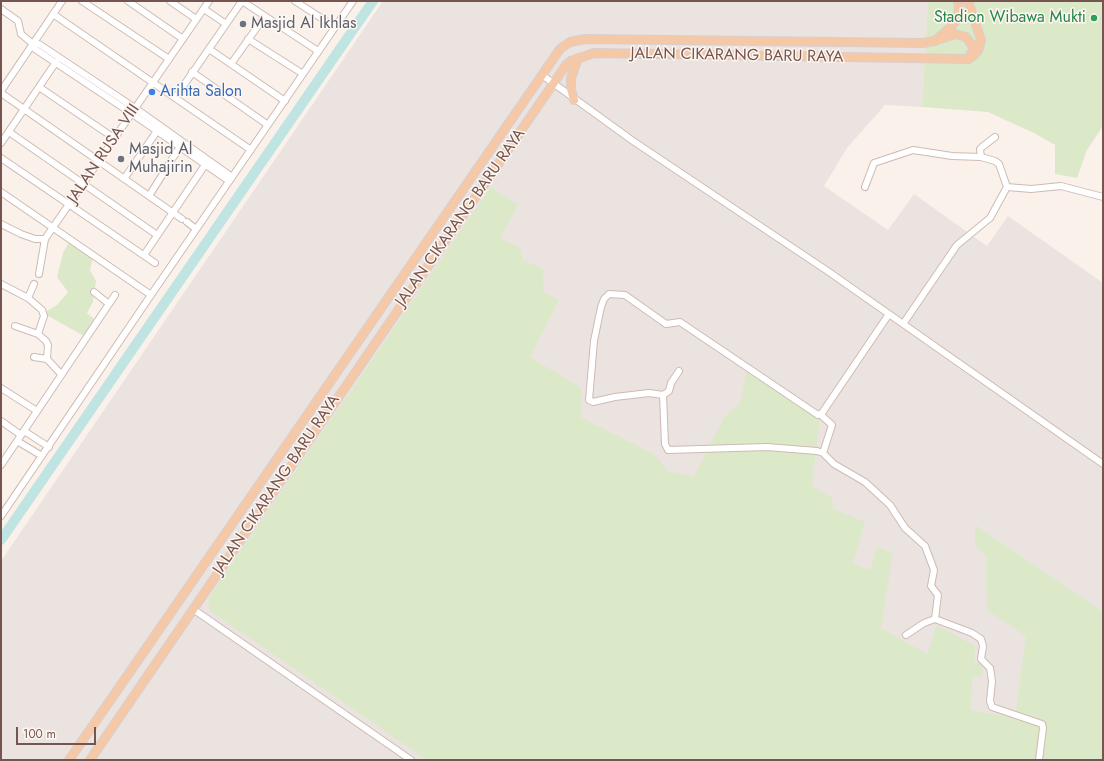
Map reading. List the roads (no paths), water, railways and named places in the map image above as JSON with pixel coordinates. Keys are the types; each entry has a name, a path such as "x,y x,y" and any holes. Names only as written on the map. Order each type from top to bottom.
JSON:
{"main road":[{"path":"935,40 946,32 957,19 959,9 958,1"},
{"path":"968,1 981,40 978,51 969,59"},
{"name":"JALAN CIKARANG BARU RAYA","path":"69,760 560,49 570,42 585,38 923,43 955,34 966,37 974,48 969,59 594,53 578,57 566,65 90,760"},
{"path":"574,100 571,89 571,78 573,67 578,57"},
{"path":"284,449 297,456"}],"street":[{"path":"62,1 1,92 24,110 196,229"},
{"path":"82,1 169,59"},
{"path":"128,1 183,39"},
{"path":"170,1 196,19"},
{"name":"JALAN RUSA VIII","path":"45,239 209,1"},
{"path":"175,98 242,1 318,51"},
{"path":"295,1 335,27"},
{"path":"1,516 351,2"},
{"path":"1,9 18,22 21,34 33,44 35,49 133,110 157,131 205,165 230,179"},
{"path":"204,9 226,24"},
{"path":"53,14 250,150"},
{"path":"231,64 265,16"},
{"path":"248,40 303,74"},
{"path":"33,44 39,44 230,179"},
{"path":"209,49 284,100"},
{"path":"1,144 56,62"},
{"path":"192,72 268,125"},
{"path":"542,74 574,100 889,314 1103,464"},
{"path":"40,87 114,138"},
{"path":"124,178 157,131"},
{"path":"9,132 157,235"},
{"path":"981,157 980,149 995,137"},
{"path":"149,196 180,147"},
{"path":"865,187 874,163 908,151 952,156 981,157 995,161 999,164 1008,187"},
{"path":"1,158 155,263"},
{"path":"144,255 205,165"},
{"path":"1008,187 1031,189 1061,186 1103,197"},
{"path":"902,324 957,245 990,218 1008,187"},
{"path":"1,192 151,295"},
{"path":"1,224 35,239 45,239 39,274"},
{"path":"1,284 28,298 44,313 38,334"},
{"path":"28,298 34,284"},
{"path":"94,292 109,304"},
{"path":"679,371 671,383 669,391 663,395 636,394 593,402 589,400 594,341 601,307 604,299 609,294 626,295 666,324 680,322 816,414 820,414 832,425 823,453"},
{"path":"1,465 3,456 17,441 115,295"},
{"path":"820,414 889,314"},
{"path":"16,326 38,334 48,342 47,359"},
{"path":"34,357 47,359 62,374"},
{"path":"1,388 37,411"},
{"path":"663,395 665,444 668,450 766,446 808,450 823,453 834,464 872,488 890,505 905,528 923,543 933,566 931,586 938,595 935,619"},
{"path":"1,421 49,447"},
{"path":"17,441 42,456"},
{"path":"192,609 411,760"},
{"path":"906,635 924,623 935,619 972,633 981,639 981,659 990,668 992,681 990,704 992,707 1042,724 1043,728 1039,760"}],"waterway":[{"path":"1,540 373,1"}],"place":[{"name":"Stadion Wibawa Mukti","path":"1094,18"},
{"name":"Masjid Al Ikhlas","path":"243,24"},
{"name":"Arihta Salon","path":"152,92"},
{"name":"Masjid Al Muhajirin","path":"121,159"}]}
